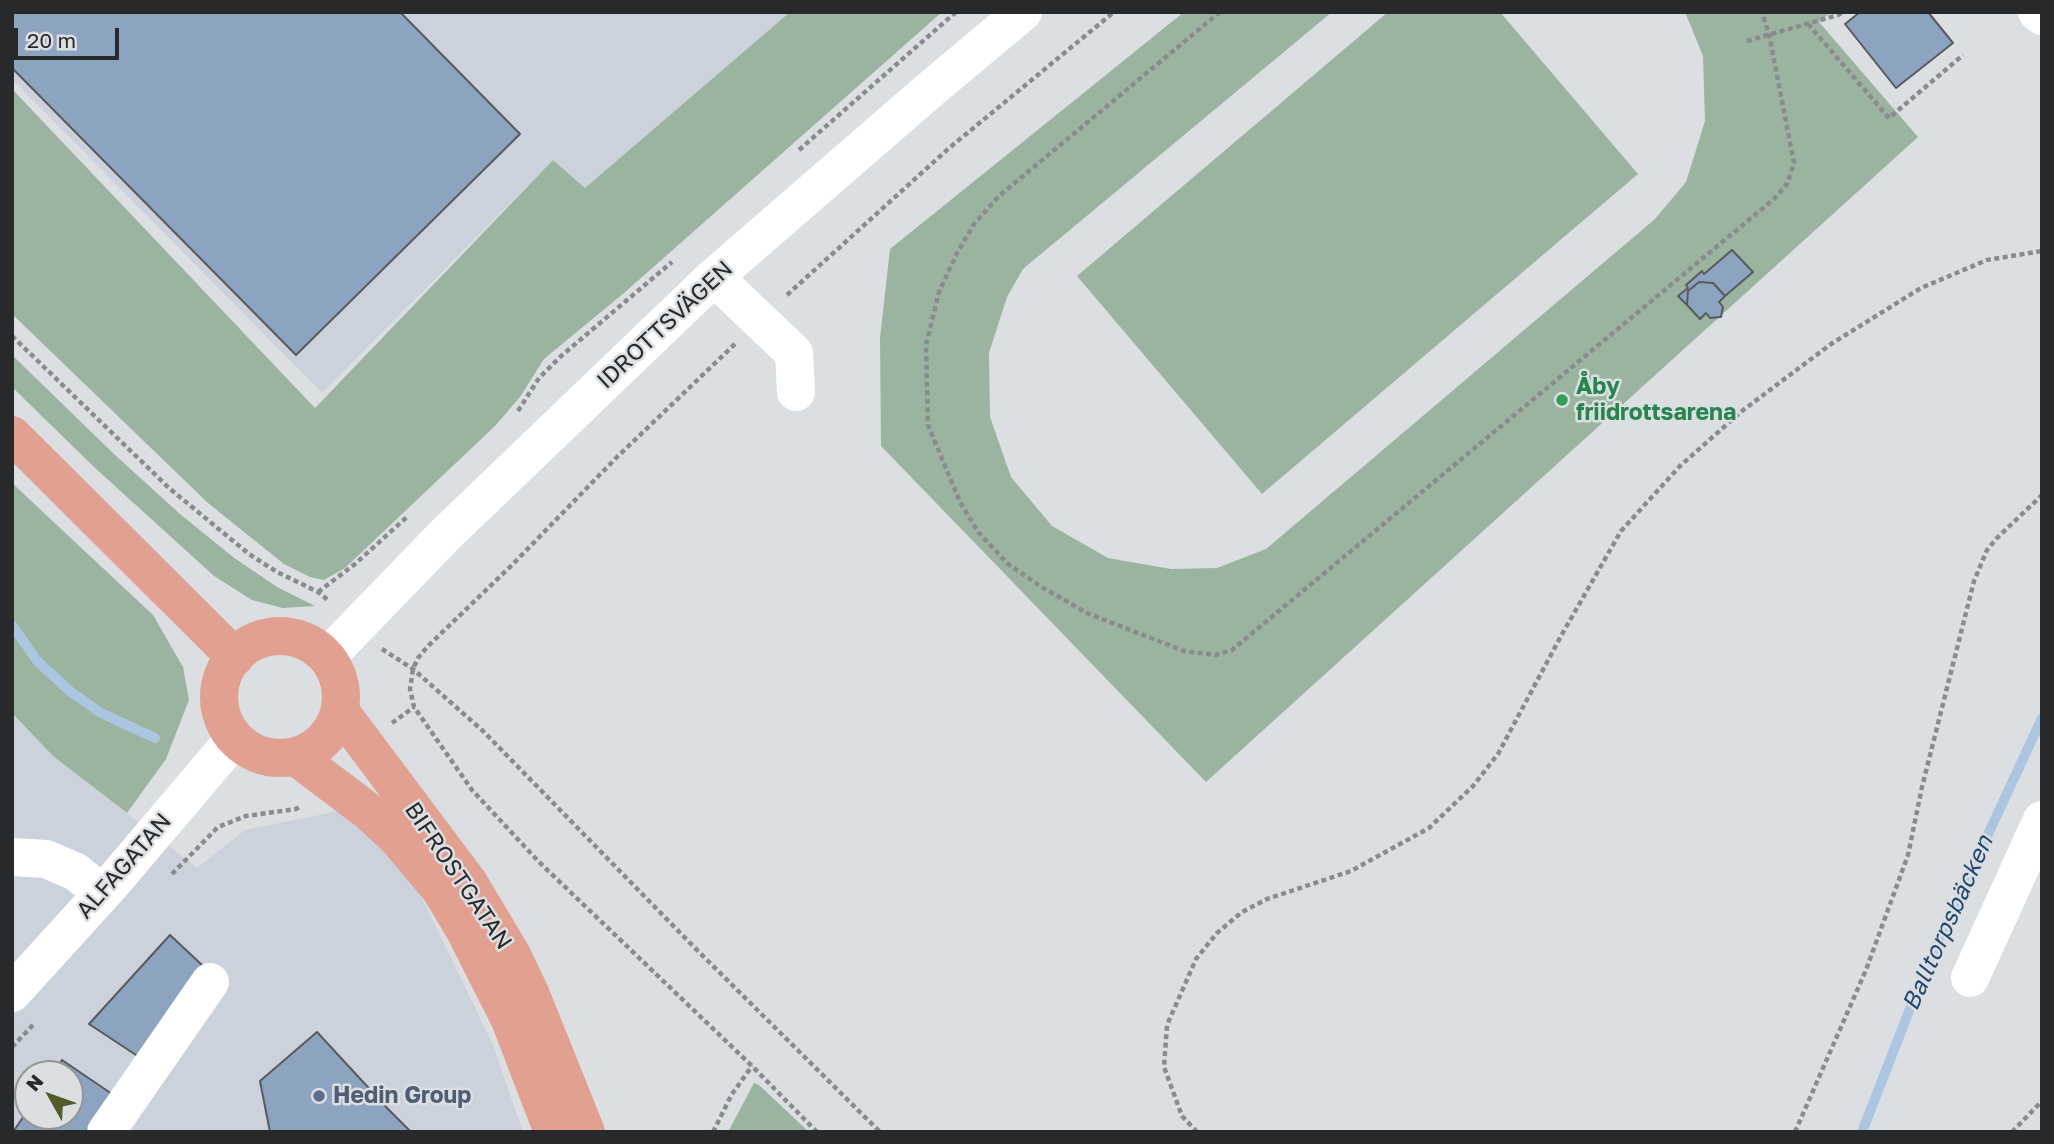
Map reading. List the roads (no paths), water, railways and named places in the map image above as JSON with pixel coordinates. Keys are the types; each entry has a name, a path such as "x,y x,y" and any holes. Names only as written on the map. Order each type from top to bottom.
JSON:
{"main road":[{"path":"12,435 235,656"},
{"path":"281,636 311,644 326,657 341,692 340,710 332,730 322,742 310,751 295,756 274,758 252,752 234,738 220,712 219,697 224,676 235,656 251,643 281,636"},
{"name":"BIFROSTGATAN","path":"340,710 469,883 512,956 531,995 586,1132"},
{"name":"BIFROSTGATAN","path":"295,756 369,811 397,838 440,890 464,929 510,1020 554,1132"}],"street":[{"name":"IDROTTSVÄGEN","path":"326,657 445,535 714,277 1023,12"},
{"path":"2037,12 2042,16"},
{"path":"714,277 794,353 796,392"},
{"name":"ALFAGATAN","path":"25,1006 103,893 234,738"},
{"path":"1970,978 2042,820"},
{"path":"12,857 46,859 76,872 103,893"},
{"path":"106,1132 210,982"}],"waterway":[{"path":"12,625 38,662 71,692 101,713 155,738"},
{"name":"Balltorpsbäcken","path":"1862,1132 1925,970 2042,718"}],"place":[{"name":"Åby friidrottsarena","path":"1562,400"},
{"name":"Hedin Group","path":"319,1096"}]}
